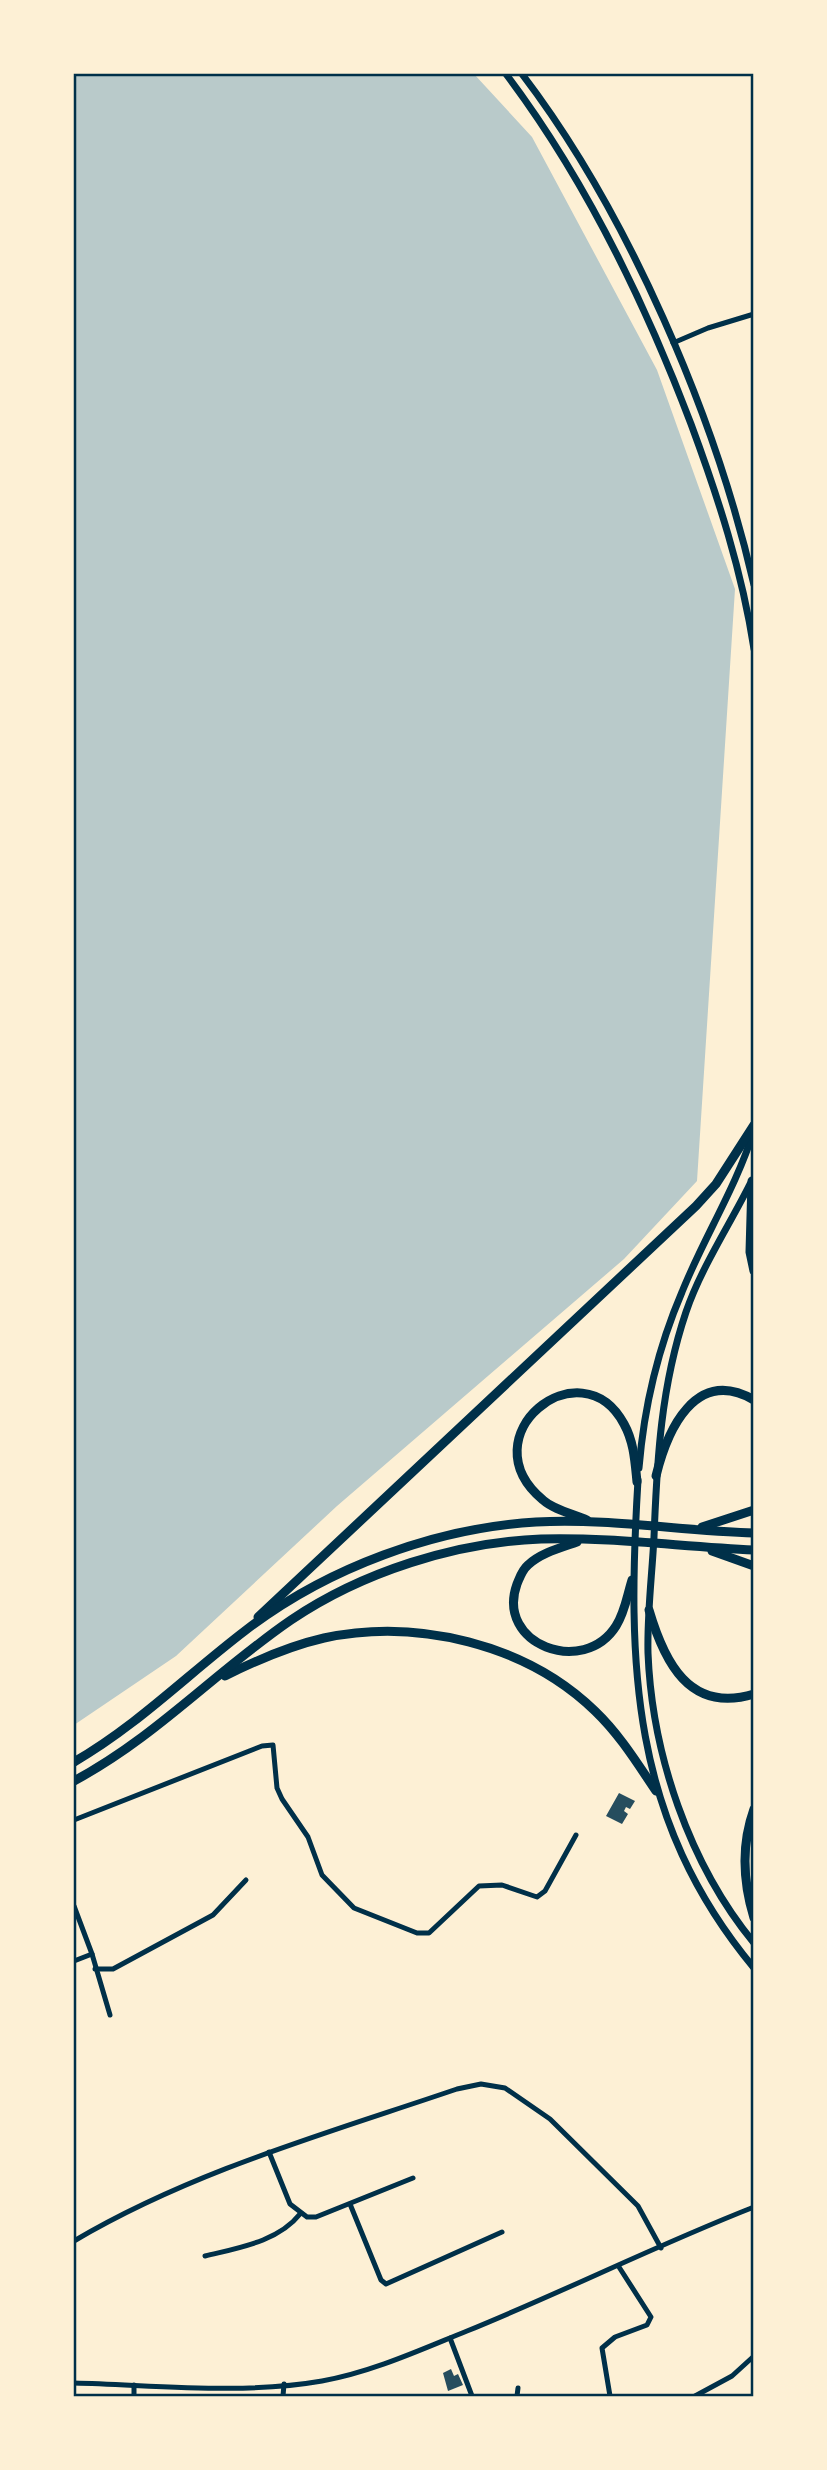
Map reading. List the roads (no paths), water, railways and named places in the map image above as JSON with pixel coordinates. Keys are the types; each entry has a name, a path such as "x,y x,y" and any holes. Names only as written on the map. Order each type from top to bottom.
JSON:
{"highway":[{"path":"74,1762 123,1731 163,1701 247,1629 292,1582 696,1206 724,1173 754,1128"},
{"path":"753,1179 750,1252 754,1270"},
{"path":"656,1476 670,1432 677,1418 688,1406 715,1393 733,1393 754,1400"},
{"path":"592,1522 545,1503 522,1473 517,1458 518,1440 524,1422 535,1409 566,1394 582,1394 602,1400 625,1425 634,1449 638,1482"},
{"path":"694,1529 754,1510"},
{"path":"247,1629 340,1573 397,1551 490,1527 592,1522 754,1533"},
{"path":"585,1539 544,1555 527,1566 521,1575 514,1603 516,1617 524,1632 536,1644 566,1653 580,1652 607,1637 623,1612 632,1580"},
{"path":"74,1781 132,1745 293,1619 347,1590 402,1567 492,1544 585,1539 754,1550"},
{"path":"695,1547 754,1566"},
{"path":"649,1610 661,1649 684,1682 719,1698 740,1698 754,1694"},
{"path":"211,1683 263,1657 324,1638 368,1632 416,1632 468,1642 518,1658 556,1681 594,1710 626,1746 656,1791"},
{"path":"754,1809 744,1860 747,1894 754,1918"}],"main road":[{"path":"506,74 579,181 664,352 730,539 747,605 754,649"},
{"path":"522,74 589,172 673,343 717,459 754,585"},
{"path":"754,1128 726,1204 682,1291 650,1384 632,1557 638,1703 656,1791 678,1849 703,1895 725,1932 754,1968"},
{"path":"753,1179 687,1309 673,1355 659,1423 649,1610 652,1700 669,1778 690,1838 720,1892 754,1942"}],"street":[{"path":"673,343 708,328 754,314"},
{"path":"74,1820 262,1746 273,1745 277,1788 308,1838 322,1875 354,1908 417,1933 429,1933 439,1926 479,1886 502,1885 537,1897 545,1891 576,1835"},
{"path":"95,1969 113,1969 213,1915 246,1880"},
{"path":"74,1906 110,2015"},
{"path":"74,1961 92,1954"},
{"path":"74,2241 163,2197 268,2152 457,2089 492,2085 522,2098 585,2152 638,2206 661,2248"},
{"path":"268,2152 290,2204 300,2214 311,2218 413,2178"},
{"path":"351,2204 381,2280 387,2284 502,2232"},
{"path":"74,2383 284,2384 344,2375 450,2338 754,2207"},
{"path":"205,2256 251,2245 289,2226 300,2214"},
{"path":"610,2396 602,2348 615,2337 647,2325 651,2317 619,2267"},
{"path":"450,2338 472,2396"},
{"path":"695,2396 732,2376 754,2356"},
{"path":"283,2396 284,2384"},
{"path":"134,2385 134,2396"},
{"path":"517,2396 518,2388"}]}
